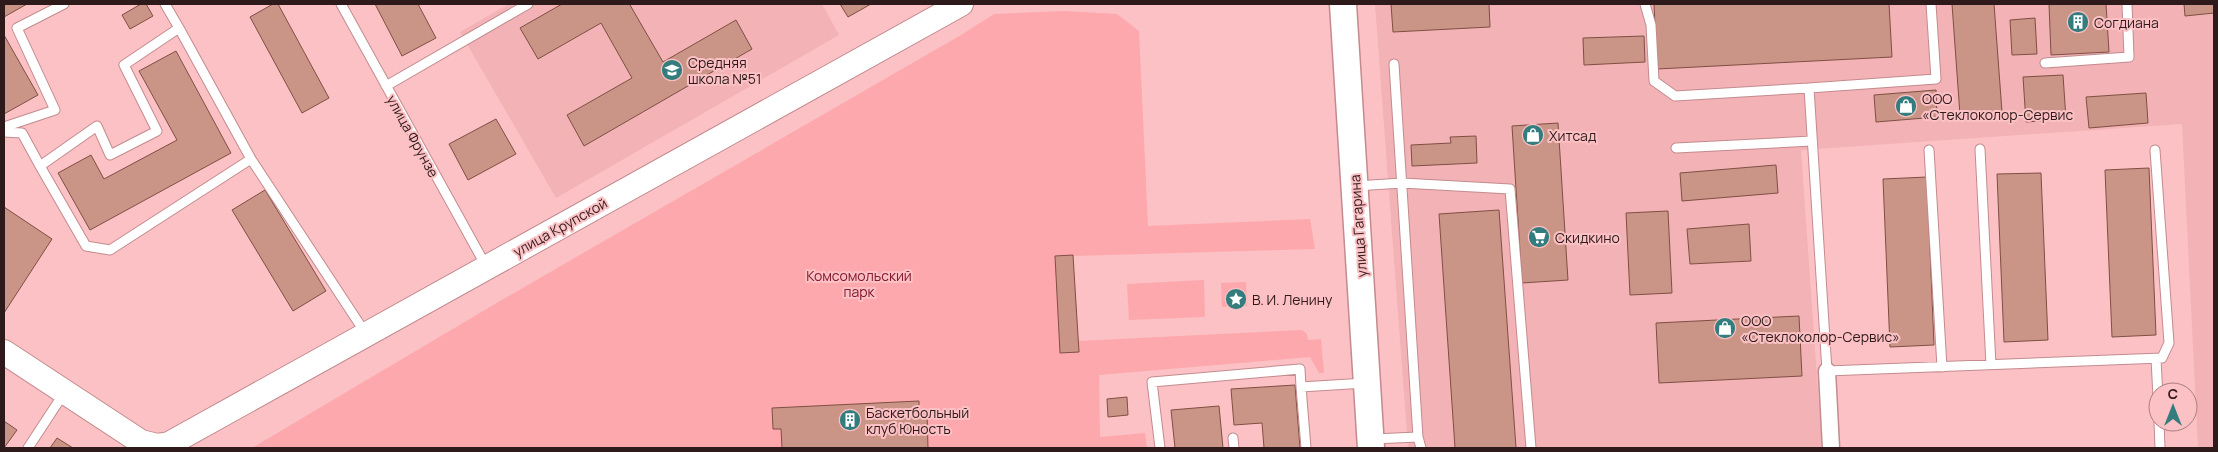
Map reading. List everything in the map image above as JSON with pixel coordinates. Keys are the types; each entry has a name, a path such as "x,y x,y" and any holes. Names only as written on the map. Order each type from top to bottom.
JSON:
{"main road":[{"name":"улица Крупской","path":"66,391 141,442 157,446 169,444 961,4"},
{"name":"улица Гагарина","path":"1343,4 1371,444"},
{"path":"4,352 66,391"}],"street":[{"path":"1826,371 1831,448"}],"lane":[{"path":"4,127 55,110 17,28 64,4"},
{"path":"165,4 251,159 366,334"},
{"name":"улица Фрунзе","path":"341,4 486,268"},
{"path":"386,86 528,4"},
{"path":"1645,4 1651,25 1654,81 1676,96 1936,79 1931,4"},
{"path":"2045,63 2129,57 2127,4"},
{"path":"40,166 97,126 110,155 157,131 124,65 180,28"},
{"path":"1394,64 1418,437 1421,448"},
{"path":"1809,88 1826,371 2162,358 2169,343 2155,150"},
{"path":"4,132 22,133 86,246 110,250 251,159"},
{"path":"1676,148 1812,141"},
{"path":"1980,149 1991,365"},
{"path":"1929,150 1942,367"},
{"path":"1355,186 1402,183 1510,189 1531,448"},
{"path":"2156,359 2157,382"},
{"path":"1160,448 1152,382 1300,369 1306,448"},
{"path":"1301,387 1368,382"},
{"path":"28,448 66,391"},
{"path":"2159,432 2160,448"},
{"path":"1371,444 1418,437"},
{"path":"1233,438 1234,448"}],"shaded area":[{"path":"509,4 822,4 839,35 556,198 460,32"},
{"path":"1375,4 2214,4 2214,448 2198,448 2198,382 2195,382 2182,124 1801,150 1822,448 1408,448"}],"green space":[{"name":"Комсомольский парк","path":"1064,11 1117,14 1139,31 1148,226 1310,219 1315,249 1073,256 1078,341 1302,330 1307,334 1308,340 1321,339 1324,373 1319,373 1310,357 1099,375 1100,437 1145,433 1147,448 252,448 500,301 961,35 994,14"},
{"path":"1204,280 1205,317 1129,320 1127,284"},
{"path":"1246,282 1247,306 1222,307 1221,283"}],"building":[{"path":"4,4 27,4 4,17"},
{"path":"141,4 146,4 153,16 130,29 122,15"},
{"path":"273,4 278,4 329,98 302,113 250,17"},
{"path":"375,4 418,4 436,38 402,56"},
{"name":"Средняя школа №51","path":"562,4 633,4 630,5 663,62 736,20 752,49 584,146 567,115 632,78 601,23 538,59 520,28"},
{"path":"840,4 871,4 848,17"},
{"path":"1391,4 1489,4 1490,27 1393,32"},
{"path":"1654,4 1889,4 1892,57 1657,69"},
{"path":"1952,4 1994,4 2002,112 1960,115"},
{"name":"Согдиана","path":"2049,4 2106,4 2109,52 2051,55"},
{"path":"2184,4 2214,4 2214,13 2185,16"},
{"path":"2035,18 2037,54 2012,55 2010,20"},
{"path":"4,35 38,95 4,114"},
{"path":"1644,36 1645,62 1584,65 1583,38"},
{"path":"176,51 231,153 90,230 58,173 91,155 104,179 177,140 139,71"},
{"path":"2063,75 2066,119 2026,122 2023,77"},
{"name":"ООО «Стеклоколор-Сервис","path":"1936,90 1937,117 1876,122 1874,95"},
{"path":"2146,93 2148,123 2089,128 2086,97"},
{"path":"496,119 516,154 468,180 449,144"},
{"path":"1558,123 1568,280 1522,283 1512,126"},
{"path":"1476,136 1477,163 1412,166 1411,145 1451,143 1450,137"},
{"path":"1776,165 1778,193 1682,201 1680,173"},
{"path":"2149,168 2156,335 2112,337 2105,170"},
{"path":"2041,173 2048,340 2004,342 1997,174"},
{"path":"1927,177 1934,345 1890,347 1883,179"},
{"path":"265,190 326,291 293,311 232,210"},
{"path":"4,207 52,239 4,313"},
{"path":"1499,210 1516,448 1455,448 1439,214"},
{"path":"1668,211 1672,293 1630,295 1626,213"},
{"path":"1749,224 1751,261 1690,264 1687,229"},
{"path":"1073,255 1079,352 1060,353 1055,256"},
{"path":"1799,316 1802,376 1659,383 1656,323"},
{"path":"1295,385 1300,448 1264,448 1262,423 1234,425 1231,389"},
{"path":"1127,397 1128,415 1108,417 1107,399"},
{"name":"Баскетбольный клуб Юность","path":"919,401 919,412 927,412 928,448 782,448 781,429 773,429 772,408"},
{"path":"1219,406 1223,448 1175,448 1171,410"},
{"path":"4,421 17,430 4,448"},
{"path":"57,438 73,448 50,448"}],"place":[{"name":"Согдиана","path":"2078,22"},
{"name":"Средняя школа №51","path":"672,70"},
{"name":"ООО «Стеклоколор-Сервис","path":"1906,106"},
{"name":"Хитсад","path":"1533,135"},
{"name":"Скидкино","path":"1539,237"},
{"name":"В. И. Ленину","path":"1236,299"},
{"name":"ООО «Стеклоколор-Сервис»","path":"1725,328"},
{"name":"Баскетбольный клуб Юность","path":"850,420"}]}
